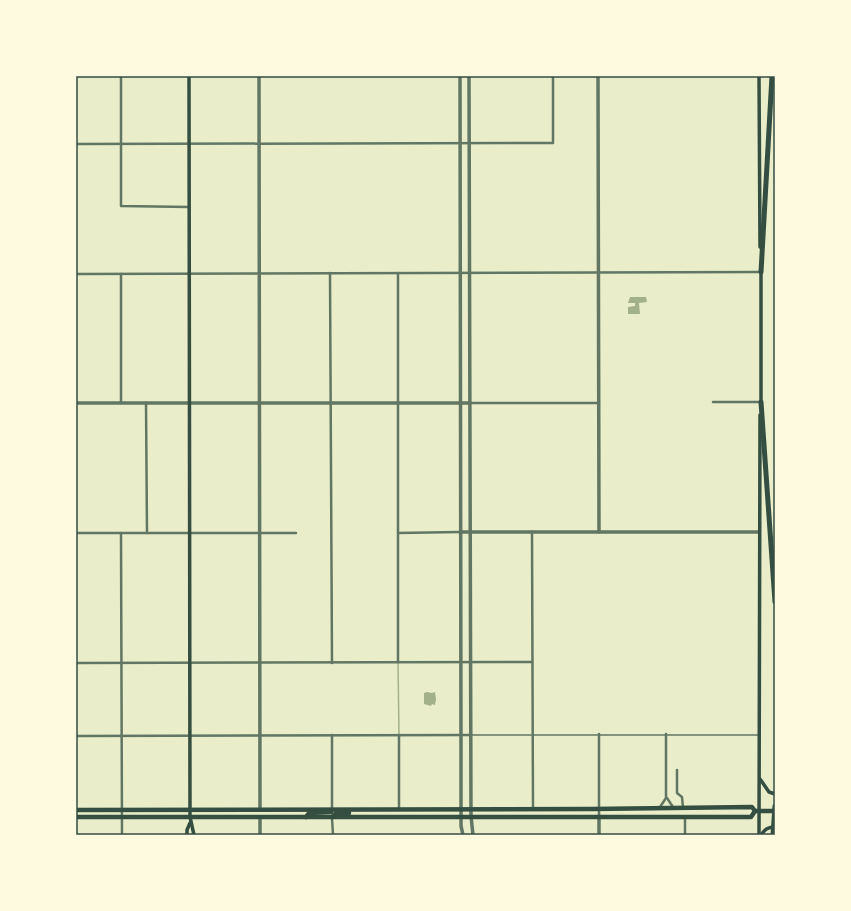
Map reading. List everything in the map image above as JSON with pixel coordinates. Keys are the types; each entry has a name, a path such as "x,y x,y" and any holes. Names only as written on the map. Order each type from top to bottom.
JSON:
{"highway":[{"path":"761,272 772,76"},
{"path":"761,402 775,602"},
{"path":"773,835 775,806"},
{"path":"76,810 533,810 752,807 757,811 775,811"},
{"path":"306,817 309,813 327,813 331,812 332,810"},
{"path":"332,817 336,813 358,813 363,810"},
{"path":"76,817 751,817 757,811"}],"main road":[{"path":"187,835 190,822 189,76"},
{"path":"759,76 761,402 759,532 759,778 757,811 760,835"},
{"path":"759,778 769,792 775,794"},
{"path":"190,822 194,830 194,835"},
{"path":"760,835 766,829 775,827"}],"street":[{"path":"121,76 121,206 189,207"},
{"path":"259,76 260,810"},
{"path":"460,76 460,735 461,816 463,835"},
{"path":"469,76 471,816 473,835"},
{"path":"76,144 553,143 553,76"},
{"path":"598,76 599,532"},
{"path":"76,274 761,272"},
{"path":"330,273 332,663"},
{"path":"398,273 398,662"},
{"path":"121,274 121,403"},
{"path":"76,403 599,402"},
{"path":"713,402 761,402"},
{"path":"146,403 147,533"},
{"path":"398,532 759,532"},
{"path":"532,532 533,810"},
{"path":"76,533 296,533"},
{"path":"121,533 122,835"},
{"path":"76,663 532,662"},
{"path":"599,734 599,835"},
{"path":"666,734 666,798 673,808"},
{"path":"332,735 332,810"},
{"path":"399,735 399,810"},
{"path":"76,736 471,735"},
{"path":"677,770 677,793 682,796 683,808"},
{"path":"659,808 666,798"},
{"path":"685,816 685,835"},
{"path":"260,817 260,835"},
{"path":"332,817 333,835"}],"lane":[{"path":"471,735 759,735"}],"shaded area":[{"path":"630,297 646,297 647,302 639,303 640,314 628,314 628,307 635,306 635,303 628,303"},
{"path":"435,692 435,705 432,704 431,706 424,704 424,693"}],"waterway":[{"path":"398,662 399,735"}]}
